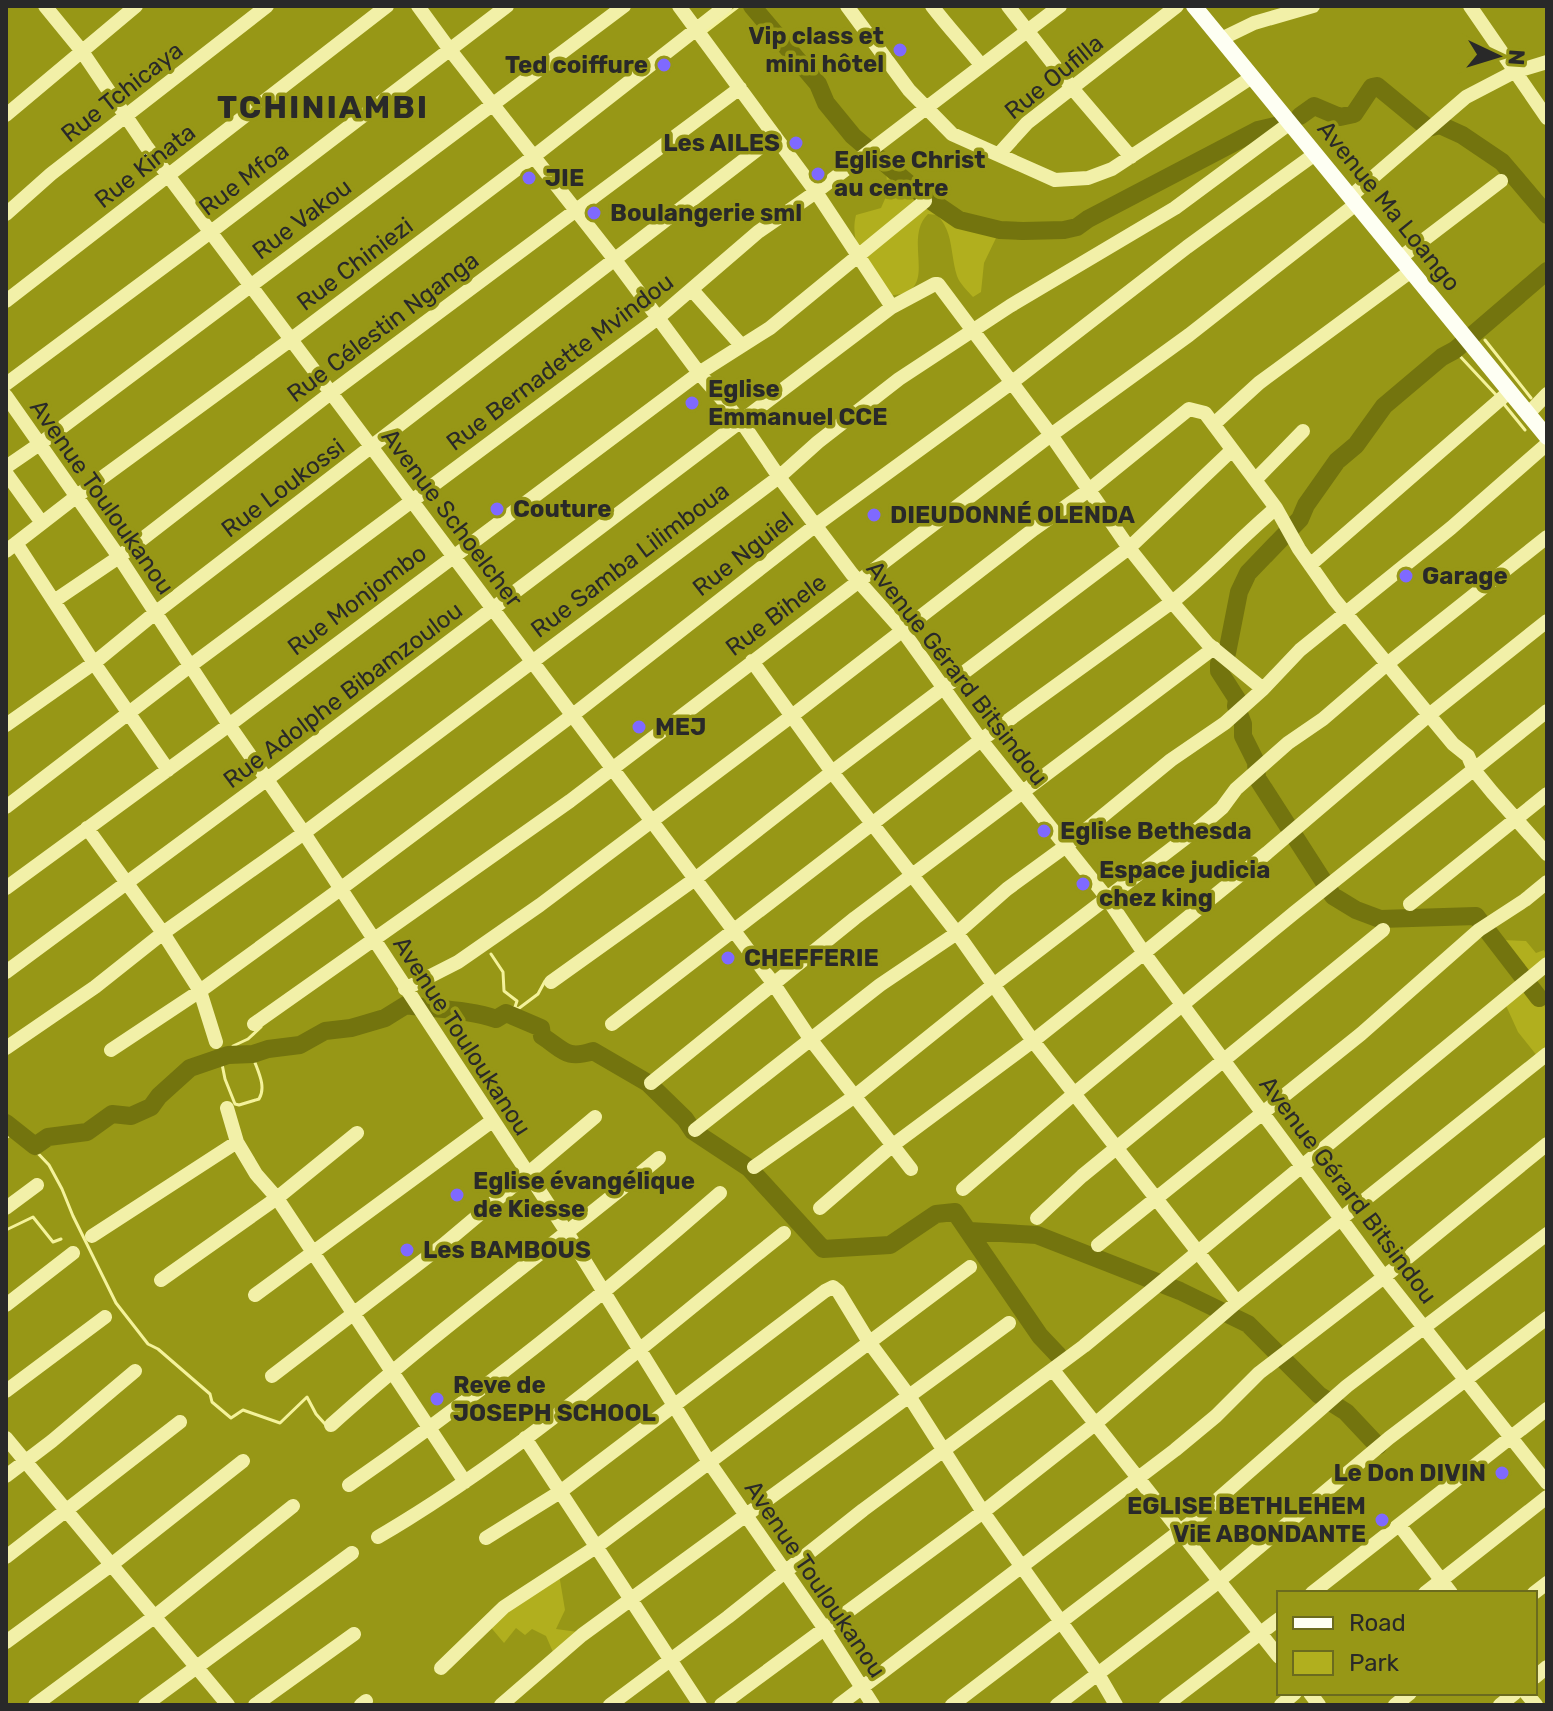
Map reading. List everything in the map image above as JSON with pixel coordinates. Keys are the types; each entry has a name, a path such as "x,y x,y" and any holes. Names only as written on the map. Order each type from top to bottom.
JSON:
{"main road":[{"name":"Avenue Ma Loango","path":"1194,6 1547,437"}],"street":[{"name":"Avenue Schoelcher","path":"45,6 81,50 126,117 293,338 411,502 574,714 773,983 811,1040 911,1169"},
{"path":"6,115 136,6"},
{"name":"Rue Tchicaya","path":"6,214 51,174 267,6"},
{"name":"Rue Kinata","path":"6,301 387,6"},
{"name":"Avenue Gérard Bitsindou","path":"418,6 699,373 741,421 779,477 858,580 902,630 981,740 1107,898 1144,953 1384,1277 1547,1483"},
{"name":"Rue Mfoa","path":"6,384 507,6"},
{"name":"Rue Vakou","path":"6,467 624,6"},
{"path":"679,6 816,192 892,307"},
{"name":"Rue Chiniezi","path":"11,547 533,157 726,6"},
{"path":"847,6 909,90 952,134 1055,180 1097,176 1252,77"},
{"path":"952,6 935,11 981,65"},
{"path":"1008,6 1131,157"},
{"name":"Rue Bernadette Mvindou","path":"6,807 190,666 658,318 758,232 816,192 926,105 1060,6"},
{"name":"Rue Oufilla","path":"999,154 1027,123 1177,6"},
{"path":"1221,39 1254,23 1313,6"},
{"path":"1472,6 1547,118"},
{"name":"Rue Bihele","path":"254,1024 612,768 1051,435 1189,335 1353,200 1466,97 1514,72 1547,62"},
{"name":"Rue Célestin Nganga","path":"54,601 119,557 332,392 740,88"},
{"name":"Rue Samba Lilimboua","path":"6,1048 95,987 163,933 304,833 779,477 818,442 899,379 974,329 1175,208 1290,123"},
{"name":"Rue Loukossi","path":"6,725 94,663 775,136"},
{"name":"Rue Nguiel","path":"111,1050 200,991 339,890 574,714 816,525 1315,154"},
{"path":"1214,424 1501,181"},
{"name":"Rue Monjombo","path":"6,888 699,373 770,328 925,201"},
{"name":"Rue Adolphe Bibamzoulou","path":"6,972 266,780 892,307 938,284 974,329"},
{"path":"692,290 741,345"},
{"path":"974,329 1129,548 1172,602 1208,644 1263,689"},
{"path":"1310,565 1510,391"},
{"path":"1528,414 1547,394"},
{"name":"Avenue Touloukanou","path":"6,396 119,557 304,833 568,1234 709,1462 873,1705"},
{"path":"405,989 470,954 540,905 1089,490 1189,409 1205,413 1214,424 1256,479 1310,565 1346,612 1429,715 1468,756 1474,770 1547,854"},
{"path":"1256,479 1303,431"},
{"path":"695,1130 880,985 957,933 1007,889 1066,846 1171,760 1225,723 1263,689 1287,661 1451,528 1547,444"},
{"path":"551,982 695,879 1129,548 1232,450"},
{"path":"6,473 42,523"},
{"path":"612,1024 875,825 981,740 1201,580 1246,533 1276,508"},
{"path":"754,1167 855,1096 992,986 1200,827 1222,808 1236,789 1288,743 1323,719 1547,537"},
{"path":"11,547 54,601 168,770"},
{"path":"820,1208 893,1145 1033,1041 1144,953 1429,715 1547,621"},
{"path":"651,1083 912,875 1214,648"},
{"path":"752,661 832,772 957,933 1033,1041 1237,1302"},
{"path":"963,1189 1075,1093 1547,711"},
{"path":"1410,904 1547,794"},
{"path":"87,828 163,933 200,991 216,1042"},
{"path":"1098,1245 1361,1034 1479,930 1547,882"},
{"path":"1037,1218 1116,1148 1383,930"},
{"path":"610,1705 1053,1370 1547,964"},
{"path":"721,1705 983,1512 1095,1424 1237,1302 1547,1054"},
{"path":"227,1108 237,1142 256,1174 277,1198 465,1482"},
{"path":"272,1376 528,1176 595,1117"},
{"path":"255,1295 492,1121"},
{"path":"161,1280 277,1198 357,1133"},
{"path":"92,1236 237,1142"},
{"path":"839,1705 1139,1479 1216,1416 1259,1373 1384,1277 1547,1144"},
{"path":"331,1425 392,1370 568,1234 659,1158"},
{"path":"6,1208 37,1185"},
{"path":"349,1485 431,1429 604,1294 720,1193"},
{"path":"378,1537 436,1504 525,1438 784,1233"},
{"path":"952,1705 1179,1531 1347,1386 1547,1234"},
{"path":"6,1305 73,1253"},
{"path":"441,1668 504,1607 596,1547 970,1267"},
{"path":"486,1538 560,1492 833,1287 909,1396 983,1512 1098,1674 1116,1705"},
{"path":"6,1391 105,1317"},
{"path":"1057,1705 1218,1582 1389,1438 1547,1318"},
{"path":"501,1705 582,1635 1009,1323"},
{"path":"1053,1370 1277,1655"},
{"path":"6,1476 135,1371"},
{"path":"1315,1591 1547,1409"},
{"path":"6,1557 180,1422"},
{"path":"6,1438 228,1705"},
{"path":"525,1438 700,1705"},
{"path":"6,1642 111,1565 243,1461"},
{"path":"1427,1591 1547,1497"},
{"path":"35,1705 154,1617 293,1506"},
{"path":"1400,1526 1449,1591"},
{"path":"145,1705 352,1553"},
{"path":"1166,1705 1277,1621"},
{"path":"255,1705 354,1634"}],"green space":[{"path":"886,172 898,175 965,223 990,228 997,236 984,263 981,292 973,297 960,282 946,229 937,215 928,214 920,226 919,267 912,289 899,294 878,295 860,256 854,225 856,215 881,208 888,192"},
{"path":"1502,940 1526,941 1536,953 1544,950 1547,958 1531,975 1534,985 1530,993 1543,999 1547,1016 1547,1048 1538,1057 1518,1032 1503,999 1523,972 1512,959 1494,947"},
{"path":"559,1574 565,1610 556,1629 578,1632 553,1652 546,1636 532,1629 525,1635 516,1628 504,1643 488,1624"}],"waterway":[{"path":"704,33 739,6"},
{"path":"752,6 818,84 826,103 853,136 921,194 959,220 1000,230 1064,230 1077,227 1258,130 1275,126"},
{"path":"1300,116 1314,106 1340,117 1354,114 1372,87 1377,86 1428,128 1440,125 1462,135 1502,162 1547,215"},
{"path":"1539,998 1476,916 1380,919 1356,910 1333,896 1257,778 1256,762 1243,736 1237,699 1219,671 1219,663 1227,653 1239,592 1248,573 1300,519 1306,505 1337,461 1356,445 1384,406 1547,271"},
{"path":"1485,340 1531,398"},
{"path":"1457,353 1498,397"},
{"path":"1503,403 1525,430"},
{"path":"491,954 503,972 504,991 517,1001 515,1007"},
{"path":"506,1013 515,1007 518,1009 538,994 545,981"},
{"path":"6,1123 35,1146 48,1137 87,1132 112,1114 131,1116 151,1107 190,1068 228,1055 253,1054 300,1045 325,1031 351,1028 385,1018 406,1005 496,1019 506,1013 541,1028 542,1036 566,1052 577,1054 593,1051 648,1083 693,1131 749,1168 823,1249 890,1245 936,1214 955,1212 1040,1336 1058,1355"},
{"path":"230,1053 233,1046 248,1039 261,1027"},
{"path":"221,1059 225,1079 235,1104 239,1105 259,1099 261,1094 260,1078 253,1057"},
{"path":"6,1138 12,1133"},
{"path":"31,1146 49,1165 62,1189 116,1303 148,1344 210,1394 212,1402 231,1418 243,1410 280,1423 307,1397 325,1424"},
{"path":"6,1230 33,1217 53,1242 61,1239"},
{"path":"969,1231 1037,1235 1180,1291 1248,1324 1319,1395 1346,1412 1378,1446"}],"place":[{"name":"Vip class et mini hôtel","path":"900,50"},
{"name":"Ted coiffure","path":"664,65"},
{"name":"Les AILES","path":"796,143"},
{"name":"Eglise Christ au centre","path":"818,174"},
{"name":"JIE","path":"529,178"},
{"name":"Boulangerie sml","path":"594,213"},
{"name":"Eglise Emmanuel CCE","path":"692,403"},
{"name":"Couture","path":"497,509"},
{"name":"DIEUDONNÉ OLENDA","path":"874,515"},
{"name":"Garage","path":"1406,576"},
{"name":"MEJ","path":"639,727"},
{"name":"Eglise Bethesda","path":"1044,831"},
{"name":"Espace judicia chez king","path":"1083,884"},
{"name":"CHEFFERIE","path":"728,958"},
{"name":"Eglise évangélique de Kiesse","path":"457,1195"},
{"name":"Les BAMBOUS","path":"407,1250"},
{"name":"Reve de JOSEPH SCHOOL","path":"437,1399"},
{"name":"Le Don DIVIN","path":"1502,1473"},
{"name":"EGLISE BETHLEHEM ViE ABONDANTE","path":"1382,1520"}],"district":[{"name":"TCHINIAMBI","path":"323,107"}]}
